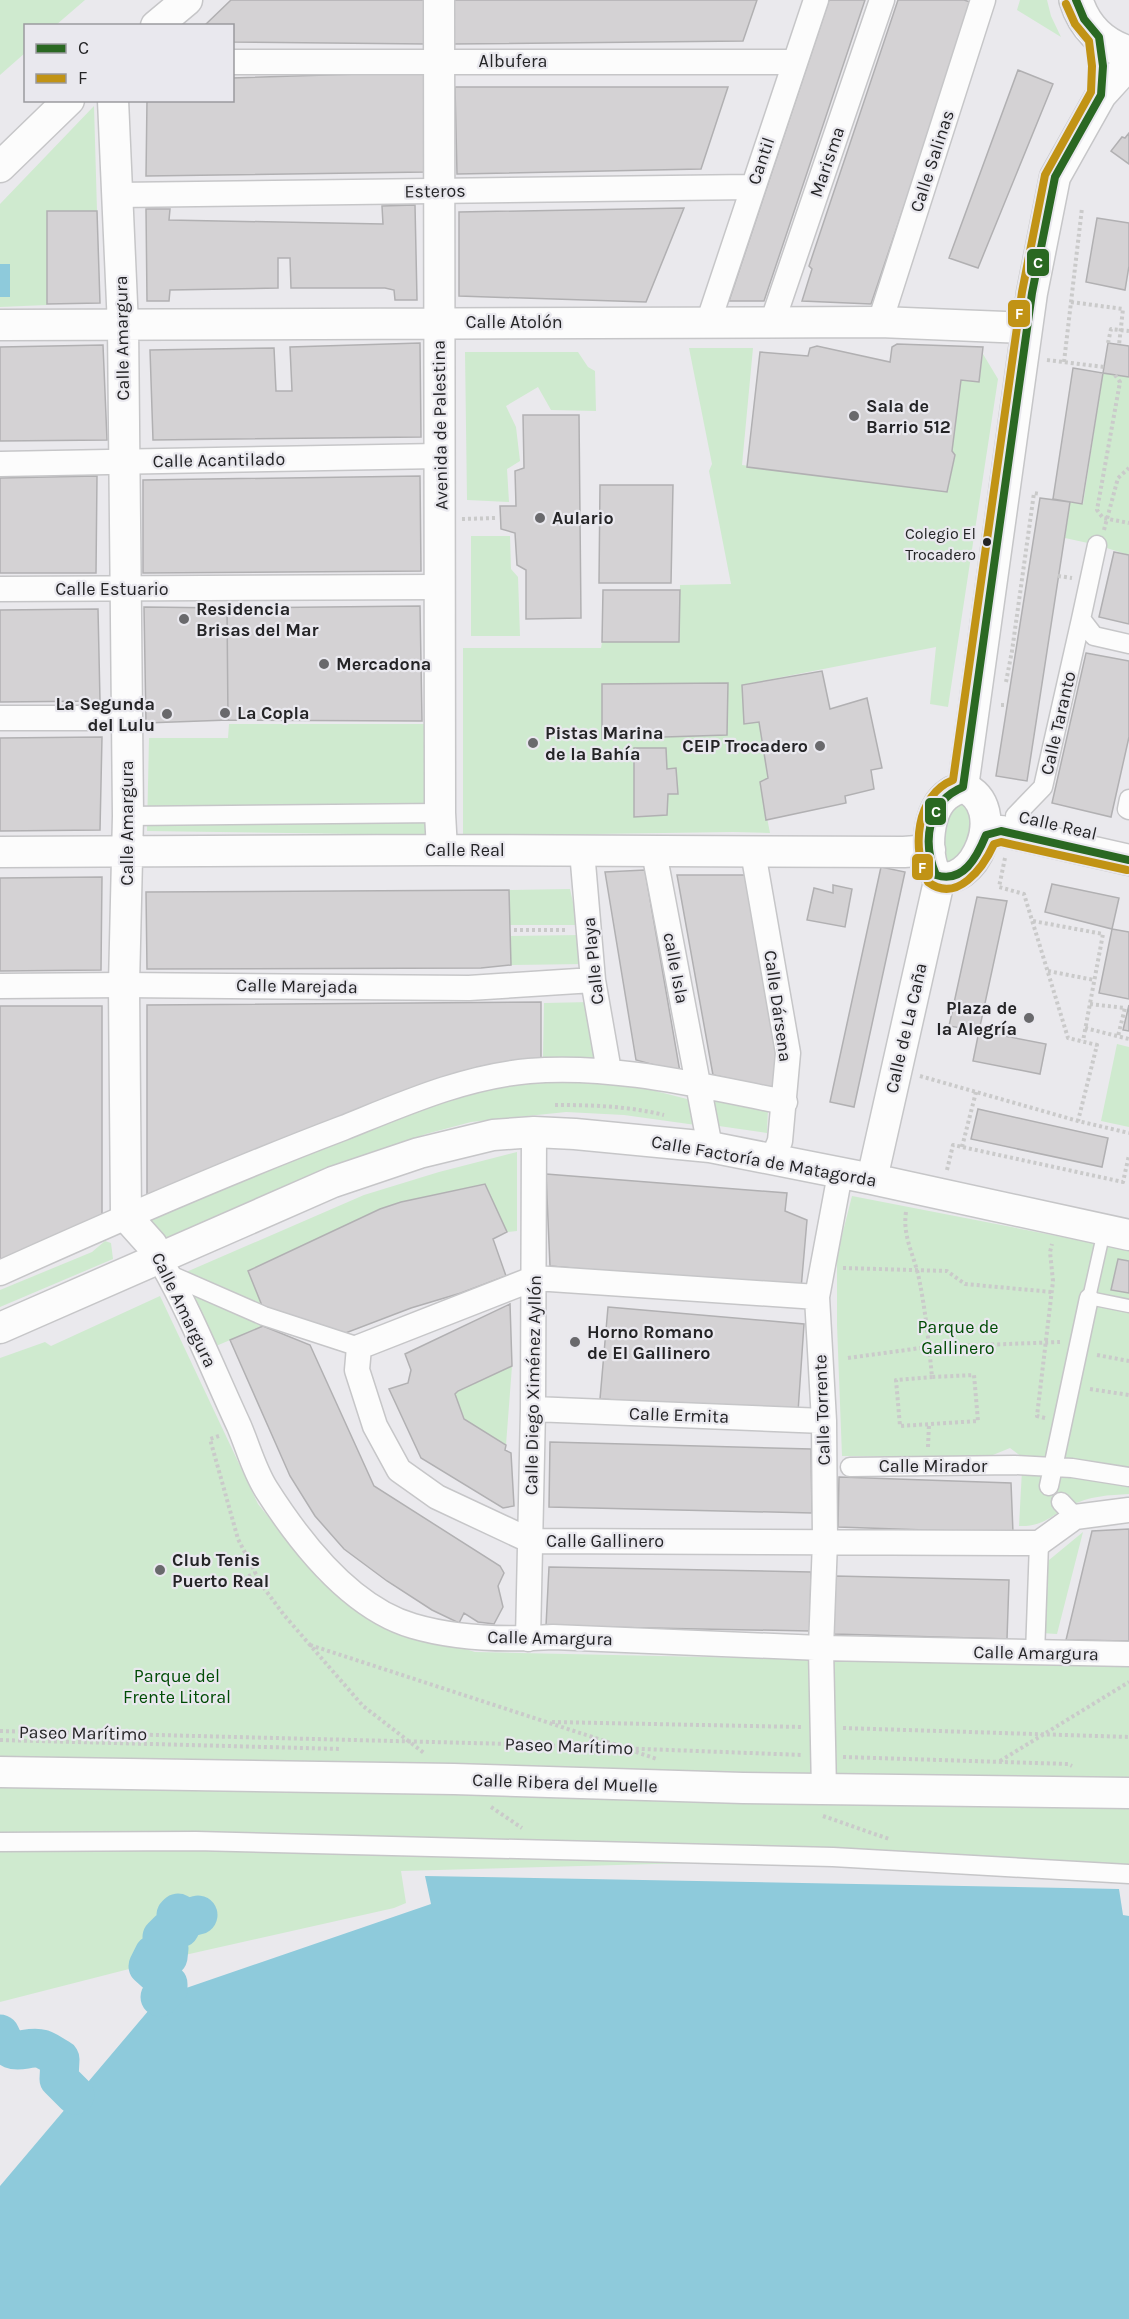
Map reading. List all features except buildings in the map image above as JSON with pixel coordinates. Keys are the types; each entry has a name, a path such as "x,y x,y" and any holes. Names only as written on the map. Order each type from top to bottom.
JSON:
{"main road":[{"path":"1076,0 1084,19 1099,38 1117,50 1129,53"}],"street":[{"path":"158,24 187,0"},
{"name":"Avenida de Palestina","path":"439,0 440,813 442,850"},
{"name":"Cantil","path":"708,323 816,0"},
{"name":"Marisma","path":"772,323 882,0"},
{"name":"Calle Salinas","path":"880,322 983,0"},
{"path":"1099,38 1103,66 1101,94"},
{"name":"Albufera","path":"234,62 440,60 794,62"},
{"path":"963,787 1032,293 1055,177 1101,94 1129,64"},
{"path":"0,167 67,102"},
{"name":"Calle Amargura","path":"113,102 123,326 128,816 124,985 126,1216 152,1245 164,1266 265,1487 296,1531 331,1572 367,1604 387,1616 413,1626 467,1636 1035,1654 1129,1654"},
{"name":"Esteros","path":"117,195 752,187"},
{"name":"Calle Atolón","path":"0,326 439,322 880,322 1027,328"},
{"name":"Calle Acantilado","path":"0,464 439,456"},
{"name":"Calle Taranto","path":"999,824 1043,787 1097,545"},
{"name":"Calle Estuario","path":"0,589 124,590 440,586"},
{"path":"1081,619 1094,636 1129,644"},
{"path":"0,718 127,718"},
{"path":"963,787 972,791 999,824 962,872 951,878 940,878 936,875 930,850 932,823 935,812 949,793 963,787"},
{"path":"1129,799 1127,809 1129,810"},
{"path":"128,816 440,813"},
{"name":"Calle Real","path":"999,824 1129,841"},
{"name":"Calle Real","path":"999,824 1129,860"},
{"name":"Calle Real","path":"0,852 442,850 904,852 930,850"},
{"name":"Calle Playa","path":"582,851 593,981 609,1071"},
{"name":"calle Isla","path":"654,852 710,1147"},
{"name":"Calle Dársena","path":"753,852 788,1053 780,1141 772,1160"},
{"name":"Calle de La Caña","path":"872,1179 940,878"},
{"name":"Calle Marejada","path":"0,986 469,988 593,981"},
{"path":"0,1273 126,1216 291,1147 452,1085 529,1071 609,1071 785,1102"},
{"name":"Calle Factoría de Matagorda","path":"0,1328 164,1266 333,1182 419,1153 493,1135 534,1132 614,1136 710,1147 872,1179 1117,1233"},
{"name":"Calle Diego Ximénez Ayllón","path":"528,1638 535,1278 534,1132"},
{"name":"Calle Torrente","path":"821,1802 823,1756 821,1648 825,1541 824,1420 817,1297 840,1174"},
{"path":"164,1266 264,1317 359,1347 535,1278 817,1297"},
{"path":"1049,1486 1089,1298"},
{"name":"Calle Gallinero","path":"359,1347 357,1370 375,1426 399,1470 437,1497 531,1541 1038,1543"},
{"name":"Calle Ermita","path":"533,1409 824,1420"},
{"name":"Calle Mirador","path":"850,1467 1016,1465 1053,1467 1129,1477"},
{"path":"1035,1654 1038,1543 1068,1509 1129,1510"},
{"name":"Calle Ribera del Muelle","path":"0,1772 454,1779 821,1802 1129,1793"},
{"path":"0,1842 195,1841 833,1857 1129,1874"}],"lane":[{"path":"1117,1233 1089,1298 1129,1306"}],"path":[{"path":"1065,362 1082,208"},
{"path":"1071,302 1123,309 1119,345"},
{"path":"1108,343 1111,328 1129,331"},
{"path":"1044,359 1104,367"},
{"path":"1115,375 1120,382 1097,510 1100,516 1107,519 1129,523"},
{"path":"1097,545 1119,478 1129,468"},
{"path":"1005,683 1016,636 1026,571 1034,493 1040,494"},
{"path":"441,520 496,518"},
{"path":"999,715 1003,694"},
{"path":"1001,705 1007,705"},
{"path":"999,824 999,887 1024,894 1068,1038 1097,1045 1078,1120"},
{"path":"1033,921 1103,934 1083,1041"},
{"path":"514,930 589,929"},
{"path":"1048,971 1094,980"},
{"path":"1090,1004 1125,1008 1118,1036"},
{"path":"1085,1028 1129,1039"},
{"path":"897,1069 1129,1133"},
{"path":"962,1147 976,1092"},
{"path":"942,1195 953,1145 1123,1182 1129,1181"},
{"path":"1123,1182 1129,1155"},
{"path":"909,1187 904,1224 920,1282 932,1377"},
{"path":"1059,1221 1050,1252 1053,1281 1037,1416 1063,1420"},
{"path":"842,1268 947,1271 964,1284 1052,1292"},
{"path":"848,1358 928,1347 1046,1343 1080,1348 1094,1354 1129,1360"},
{"path":"974,1375 978,1421 900,1426 896,1380 932,1377 974,1375"},
{"path":"1069,1396 1088,1389 1129,1395"},
{"path":"239,1428 210,1440 238,1539 255,1573 284,1615 363,1706 410,1741 454,1779"},
{"path":"243,1579 255,1573"},
{"path":"310,1645 665,1762"},
{"path":"988,1767 1129,1682"},
{"name":"Paseo Marítimo","path":"0,1731 625,1748 1068,1764 1077,1769"},
{"path":"821,1802 896,1841"},
{"path":"490,1806 527,1831"}],"green space":[{"path":"0,0 85,0 57,24 24,24 24,54 0,75"},
{"path":"1020,0 1047,0 1051,16 1061,37 1017,10"},
{"path":"94,106 97,211 47,212 47,305 0,307 0,204"},
{"path":"689,348 753,348 742,465 947,492 955,455 952,451 961,380 979,382 983,354 998,379 948,707 930,704 936,647 742,685 744,723 759,722 768,778 760,782 770,833 463,836 463,648 601,648 602,642 679,642 680,585 731,584 709,471 712,464"},
{"path":"465,352 578,352 588,367 595,371 596,411 551,410 538,387 506,406 516,427 520,461 507,469 509,502 467,500"},
{"path":"1103,373 1129,377 1129,555 1065,538 1070,502 1083,504"},
{"path":"471,536 510,536 511,569 518,577 520,636 471,636"},
{"path":"229,724 426,724 425,835 147,831 149,738 228,738"},
{"path":"959,803 974,809 970,849 947,864 942,854 946,815"},
{"path":"570,889 578,925 510,925 509,890"},
{"path":"580,935 587,964 511,965 510,936"},
{"path":"591,1002 603,1059 543,1057 544,1003"},
{"path":"1117,1044 1129,1047 1129,1127 1101,1121"},
{"path":"526,1079 608,1079 691,1100 696,1125 624,1115 566,1112 471,1122 426,1134 296,1183 163,1243 139,1220 425,1107"},
{"path":"709,1098 768,1108 767,1133 712,1125"},
{"path":"517,1152 517,1231 507,1232 485,1184 401,1202 380,1209 248,1271 265,1313 263,1326 209,1349 177,1276 364,1195 439,1172"},
{"name":"Parque de Gallinero","path":"852,1196 1129,1250 1129,1474 1026,1460 1010,1448 988,1457 842,1456 837,1255"},
{"path":"105,1241 111,1243 113,1259 0,1307 0,1290 92,1252"},
{"name":"Parque del Frente Litoral","path":"160,1296 258,1504 319,1580 369,1619 475,1652 1129,1666 1129,1870 915,1857 401,1871 406,1903 394,1908 176,1957 0,2002 0,1358 45,1342 51,1346"},
{"path":"512,1366 506,1445 464,1419 455,1394"},
{"path":"1022,1470 1129,1479 1129,1494 1084,1500 1040,1523 1019,1526"},
{"path":"1083,1532 1057,1634 1041,1633 1043,1565"}],"water":[{"path":"0,264 10,264 10,297 0,297"},
{"path":"425,1876 1119,1889 1123,1915 1129,1916 1129,2319 0,2319 0,2186 160,1997 431,1904"}],"waterway":[{"path":"160,1997 168,1989 168,1984 148,1966 154,1954 168,1957 169,1948 162,1937 169,1930 180,1928 182,1918 176,1915 178,1913 187,1918 198,1915"},
{"path":"0,2034 14,2050 42,2049 60,2059 59,2079 75,2095"}],"transit line":[{"name":"C","path":"1076,0 1084,19 1099,37 1103,66 1101,95 1055,177 1032,293 963,787 942,802 935,813 931,824 929,849 936,875 946,877 954,876 968,867 986,835 1001,831 1129,860"},
{"name":"F","path":"1066,4 1075,24 1089,41 1092,66 1091,92 1045,175 1022,292 953,780 941,787 924,810 920,824 920,854 928,882 939,888 949,889 968,880 983,863 994,844 1001,842 1127,870"}],"place":[{"name":"Sala de Barrio 512","path":"854,416"},
{"name":"Aulario","path":"540,518"},
{"name":"Colegio El Trocadero","path":"987,542"},
{"name":"Residencia Brisas del Mar","path":"184,619"},
{"name":"Mercadona","path":"324,664"},
{"name":"La Copla","path":"225,713"},
{"name":"La Segunda del Lulu","path":"167,714"},
{"name":"Pistas Marina de la Bahía","path":"533,743"},
{"name":"CEIP Trocadero","path":"820,746"},
{"name":"Plaza de la Alegría","path":"1029,1018"},
{"name":"Horno Romano de El Gallinero","path":"575,1342"},
{"name":"Club Tenis Puerto Real","path":"160,1570"}]}
